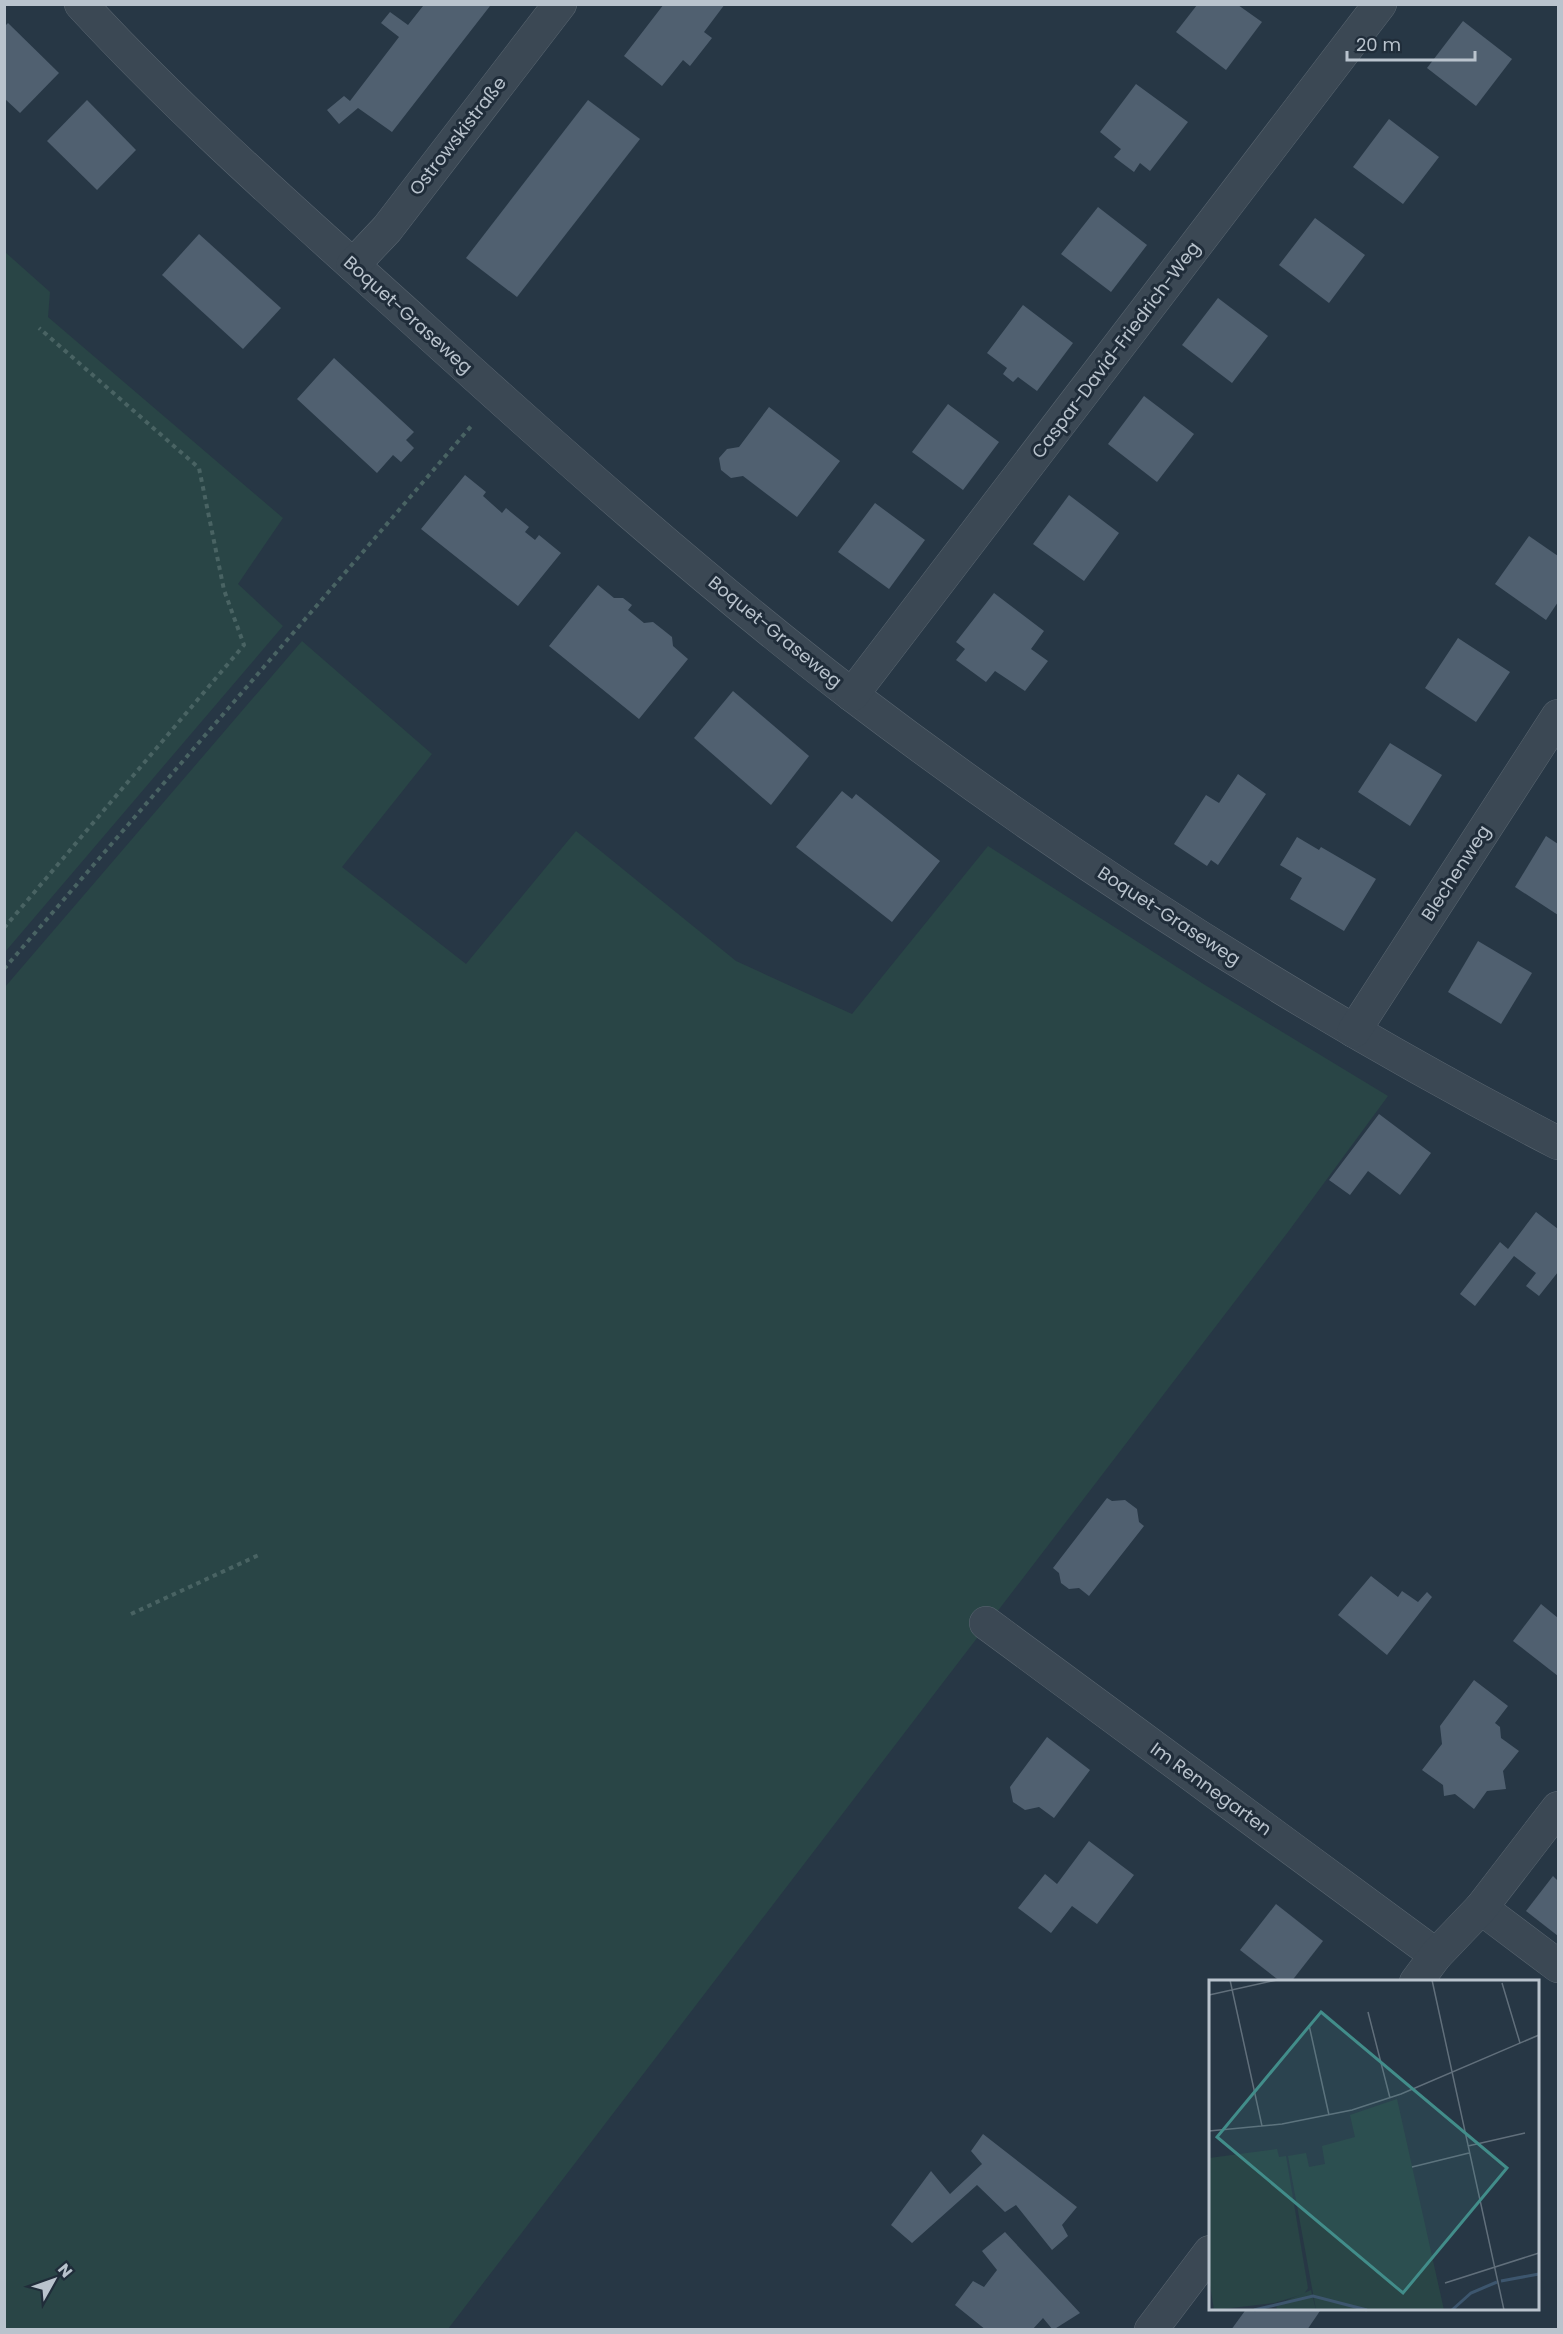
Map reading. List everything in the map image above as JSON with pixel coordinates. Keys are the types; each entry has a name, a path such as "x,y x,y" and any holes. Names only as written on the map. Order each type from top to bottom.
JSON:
{"street":[{"name":"Boquet-Graseweg","path":"81,4 155,80 497,396 649,530 852,695 1030,825 1225,954 1452,1088 1558,1143"},
{"name":"Ostrowskistraße","path":"353,265 387,229 560,4"},
{"name":"Caspar-David-Friedrich-Weg","path":"852,695 1380,4"},
{"name":"Blechenweg","path":"1354,1031 1558,716"},
{"name":"Im Rennegarten","path":"986,1623 1436,1955"},
{"path":"1417,1980 1436,1955 1481,1908 1558,1808"},
{"path":"1481,1908 1558,1966"},
{"path":"1151,2330 1209,2253"}],"path":[{"path":"4,928 244,645 224,590 199,468 39,328"},
{"path":"4,969 497,396"},
{"path":"131,1614 261,1554"}],"green space":[{"path":"5,252 50,292 48,317 283,518 238,584 283,626 5,952"},
{"path":"302,641 432,754 342,867 466,964 576,831 736,961 852,1014 988,846 1205,985 1388,1096 1288,1232 448,2329 5,2330 5,987"}],"building":[{"path":"421,4 490,6 392,132 358,108 339,124 327,110 344,96 350,101 399,37 381,23 390,12 408,25 423,6"},
{"path":"664,4 725,4 704,32 712,38 690,66 683,60 662,86 624,56"},
{"path":"1197,5 1238,5 1262,22 1226,70 1176,32"},
{"path":"1463,21 1512,59 1476,106 1427,68"},
{"path":"8,23 59,73 20,113 4,98 4,27"},
{"path":"1136,84 1188,122 1150,171 1140,163 1134,172 1114,157 1121,149 1100,132"},
{"path":"87,100 136,150 97,190 47,141"},
{"path":"588,100 640,139 517,297 466,258"},
{"path":"1389,119 1439,157 1403,204 1353,167"},
{"path":"1098,207 1147,245 1111,292 1061,254"},
{"path":"1315,218 1365,255 1329,303 1279,265"},
{"path":"199,234 281,308 243,349 162,275"},
{"path":"1218,298 1268,336 1232,383 1182,345"},
{"path":"1023,305 1073,343 1037,391 1018,377 1013,382 1003,374 1007,368 987,353"},
{"path":"334,358 414,432 406,440 414,448 401,462 393,455 377,473 297,399"},
{"path":"1144,396 1194,434 1157,482 1108,444"},
{"path":"948,404 999,442 963,490 912,452"},
{"path":"769,407 840,461 797,517 743,476 731,478 721,470 719,458 727,449 739,447"},
{"path":"465,475 486,492 483,496 502,513 506,508 529,527 525,532 535,540 539,535 561,553 518,606 421,529"},
{"path":"1069,495 1119,533 1084,581 1033,544"},
{"path":"875,503 925,540 889,589 838,552"},
{"path":"1529,536 1558,556 1558,602 1546,620 1495,584"},
{"path":"598,585 614,598 623,598 632,605 628,610 644,623 653,622 672,637 673,646 688,659 639,719 549,646"},
{"path":"994,593 1044,631 1031,649 1048,661 1025,691 995,671 986,682 956,660 965,649 956,642"},
{"path":"1458,638 1510,672 1476,722 1425,688"},
{"path":"733,691 809,756 771,805 694,738"},
{"path":"1390,743 1442,775 1410,826 1358,792"},
{"path":"1238,774 1266,794 1218,865 1211,860 1207,866 1174,844 1206,795 1219,803"},
{"path":"842,791 852,799 856,794 940,861 892,922 796,847"},
{"path":"1546,836 1558,844 1558,915 1515,887"},
{"path":"1297,837 1319,850 1321,847 1376,879 1344,931 1290,899 1302,878 1280,865"},
{"path":"1478,941 1532,973 1501,1024 1448,992"},
{"path":"1379,1114 1431,1153 1400,1195 1368,1171 1350,1195 1329,1180"},
{"path":"1536,1212 1558,1229 1558,1272 1539,1296 1526,1286 1536,1273 1514,1256 1475,1306 1460,1294 1500,1242 1508,1249"},
{"path":"1107,1498 1112,1501 1125,1500 1137,1509 1139,1522 1144,1526 1089,1596 1079,1588 1069,1589 1061,1583 1059,1573 1053,1568"},
{"path":"1371,1576 1398,1597 1402,1591 1418,1602 1427,1592 1432,1597 1387,1655 1338,1615"},
{"path":"1541,1604 1558,1618 1558,1676 1513,1641"},
{"path":"1474,1680 1508,1706 1495,1723 1500,1727 1501,1738 1519,1751 1503,1771 1506,1789 1487,1791 1474,1809 1455,1794 1444,1796 1443,1785 1422,1770 1442,1744 1440,1726"},
{"path":"1047,1737 1090,1770 1054,1818 1039,1807 1025,1810 1013,1802 1010,1787"},
{"path":"1089,1841 1134,1875 1097,1924 1072,1906 1051,1933 1018,1908 1045,1874 1057,1884"},
{"path":"1553,1876 1558,1881 1558,1936 1526,1911"},
{"path":"1276,1904 1323,1941 1293,1980 1278,1980 1240,1950"},
{"path":"983,2134 1077,2207 1062,2225 1068,2236 1052,2250 1016,2205 1005,2212 977,2185 912,2243 891,2225 931,2171 950,2194 982,2164 971,2151"},
{"path":"1005,2232 1080,2313 1053,2330 1043,2318 1032,2330 986,2330 955,2305 973,2281 984,2287 997,2270 982,2251"},
{"path":"1246,2310 1321,2310 1307,2330 1231,2330"}]}
